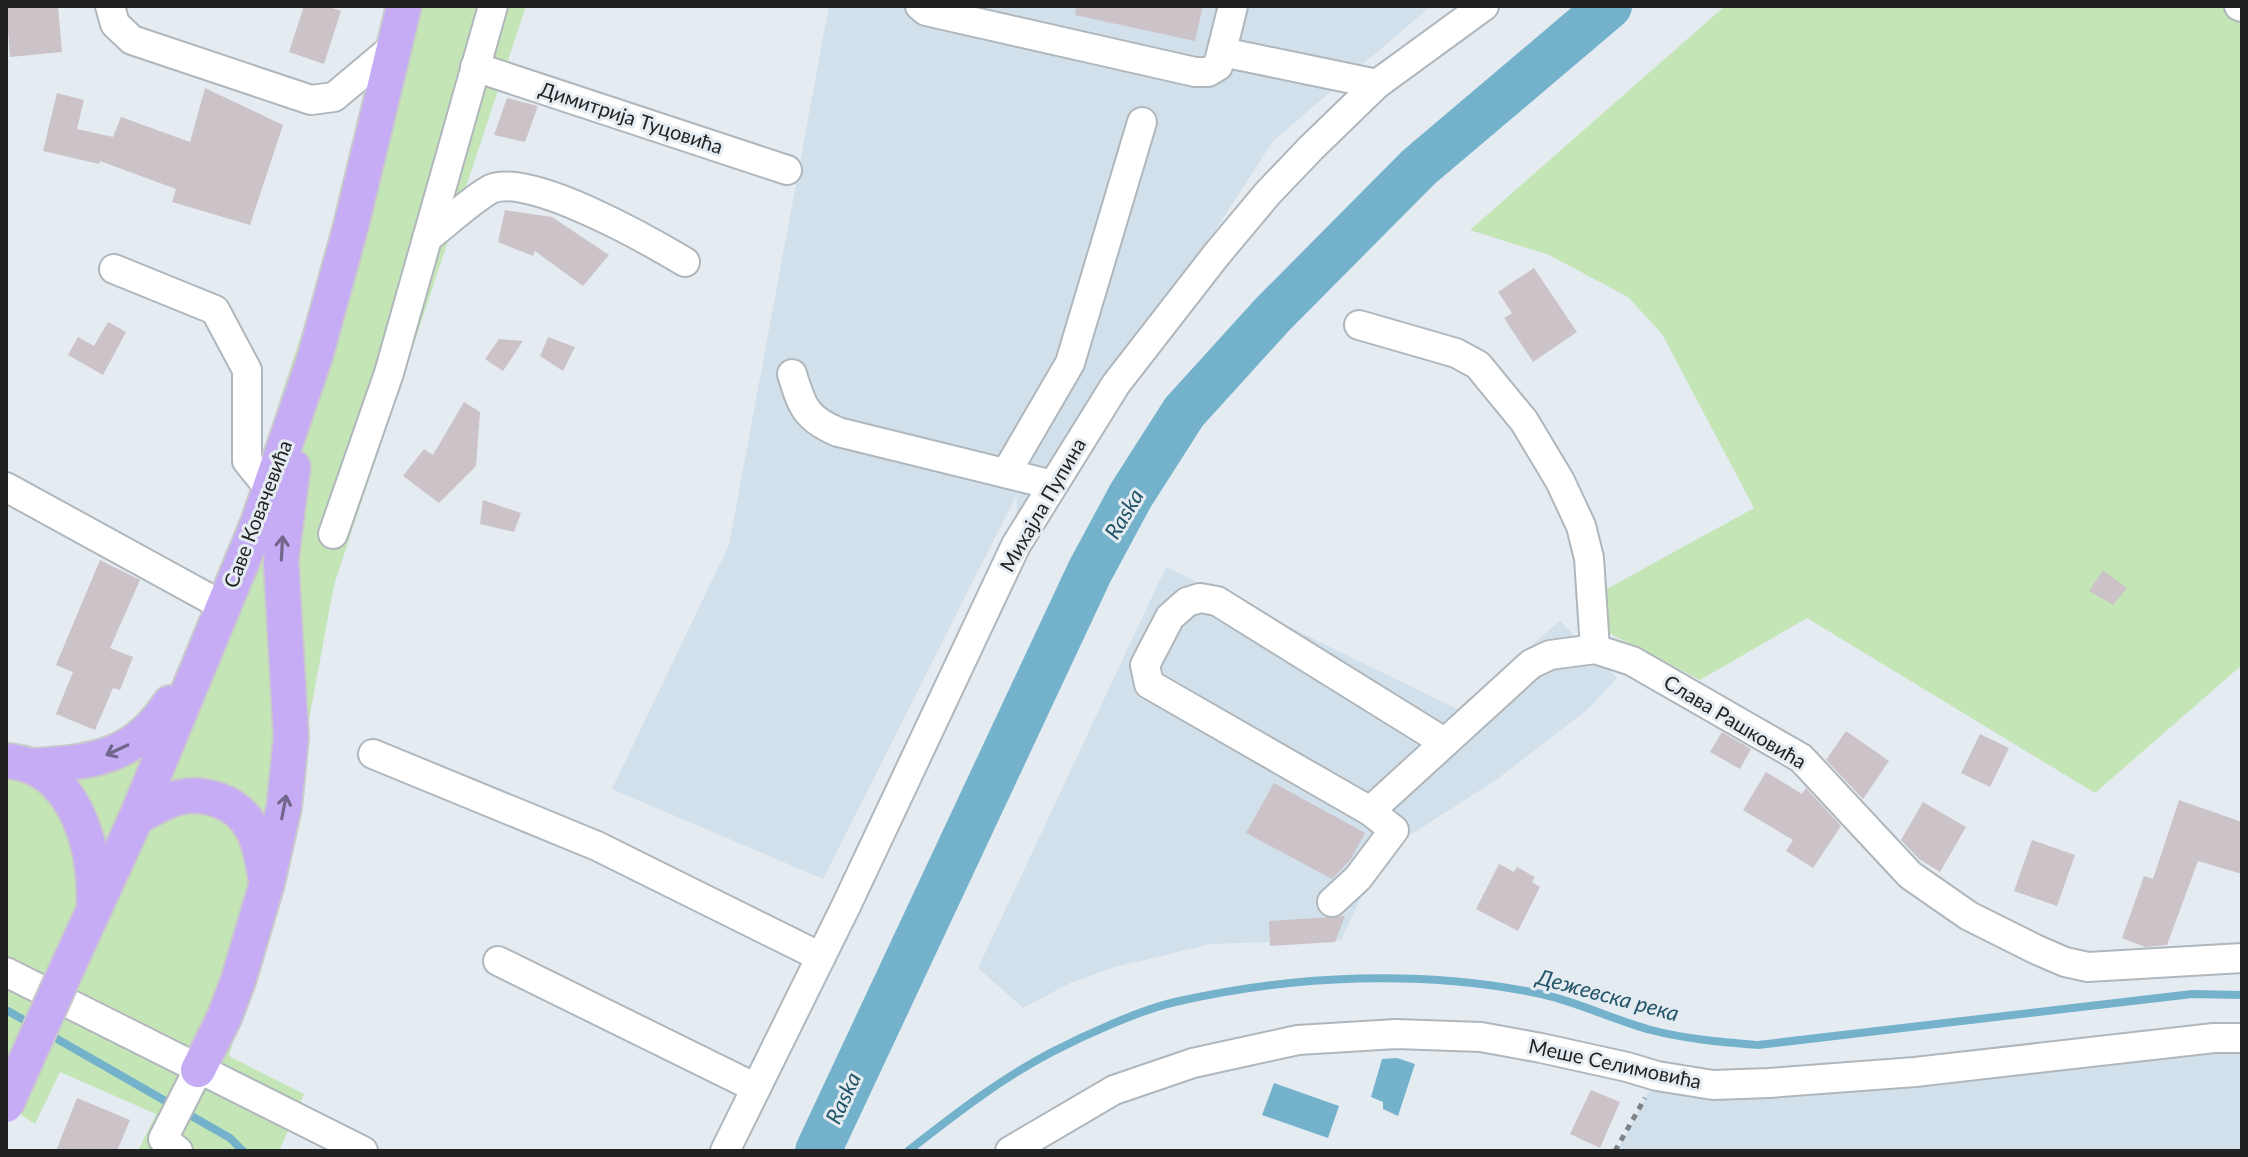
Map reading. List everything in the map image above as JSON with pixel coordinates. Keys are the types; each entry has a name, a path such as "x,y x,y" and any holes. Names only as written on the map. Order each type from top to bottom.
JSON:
{"main road":[{"name":"Саве Ковачевића","path":"6,1105 136,818 269,488 303,392 351,226 404,6"},
{"path":"176,1121 233,993 267,883 284,807 290,764 290,709 281,560 303,392"},
{"path":"19,764 76,762 108,755 143,738 157,724 204,652"},
{"path":"19,764 57,786 83,825 95,878 94,909"},
{"path":"136,818 180,797 204,796 232,806 251,825 257,836 267,883"}],"street":[{"path":"110,6 115,24 132,40 311,100 334,97 396,45"},
{"path":"333,534 389,373 493,6"},
{"path":"920,6 926,11 1195,72 1208,72 1218,66 1233,6"},
{"name":"Михајла Пупина","path":"725,1151 821,957 1016,545 1116,384 1268,193 1377,84 1484,6"},
{"path":"1222,52 1377,84"},
{"name":"Димитрија Туцовића","path":"475,67 787,170"},
{"path":"1006,473 1070,363 1142,122"},
{"path":"427,238 493,188 531,188 636,232 685,262"},
{"path":"114,269 215,310 247,370 247,461 269,488"},
{"path":"1359,325 1456,353 1478,365 1524,421 1560,481 1581,526 1589,558 1582,650 1550,655 1531,664 1370,811"},
{"path":"792,374 803,409 820,424 838,432 1053,485"},
{"path":"6,487 223,606"},
{"path":"1332,902 1358,878 1394,830 1370,811 1149,684 1145,665 1170,617 1187,602 1200,598 1217,601 1444,742"},
{"name":"Слава Рашковића","path":"1582,650 1632,661 1801,758 1910,875 1969,916 2035,949 2065,962 2088,967 2242,958"},
{"path":"373,754 597,846 821,957"},
{"path":"498,961 756,1088"},
{"path":"6,972 176,1121 363,1151"},
{"name":"Меше Селимовића","path":"1010,1151 1114,1090 1193,1063 1298,1040 1396,1034 1481,1037 1570,1054 1657,1076 1713,1085 1960,1067 2214,1038 2242,1038"}],"path":[{"path":"1615,1151 1657,1076"}],"shaded area":[{"path":"829,6 1431,6 1273,141 1016,545 1017,494 823,879 612,789 729,545"},
{"path":"1166,567 1457,709 1560,621 1617,678 1588,709 1496,780 1382,853 1341,940 1211,944 1115,967 1070,983 1023,1008 978,968"},
{"path":"2242,1038 2242,1151 1617,1151 1657,1076"}],"green space":[{"path":"392,6 526,6 334,585 277,891 229,1056 304,1094 279,1151 138,1151 156,1114 60,1072 35,1124 6,1105 6,746 69,748 116,740 163,709 249,518 281,396 300,338 316,304"},
{"path":"1725,6 2242,6 2242,665 2095,793 1807,618 1700,680 1603,630 1603,591 1754,508 1662,334 1628,297 1549,255 1470,230"}],"water":[{"path":"1397,1058 1415,1064 1398,1116 1383,1109 1383,1102 1371,1097 1382,1059"},
{"path":"1274,1083 1339,1106 1328,1138 1262,1115"}],"building":[{"path":"6,6 58,6 62,52 10,57"},
{"path":"304,6 326,6 341,11 324,64 289,52"},
{"path":"1076,6 1203,6 1195,41 1075,15"},
{"path":"205,88 283,125 250,225 172,202 176,189 100,161 99,164 43,151 57,93 84,100 77,129 113,137 121,117 190,142"},
{"path":"507,98 538,106 525,142 494,135"},
{"path":"505,210 552,217 609,255 583,286 535,251 533,256 498,242"},
{"path":"1534,268 1577,332 1533,362 1504,318 1512,313 1498,292"},
{"path":"108,322 126,332 103,375 68,355 78,337 94,346"},
{"path":"548,337 575,347 563,371 540,356"},
{"path":"499,339 523,341 503,371 485,359"},
{"path":"464,402 480,412 476,466 439,503 403,476 424,449 433,455"},
{"path":"483,500 521,513 514,532 480,524"},
{"path":"100,560 140,580 110,648 133,657 120,690 113,688 95,730 56,714 73,672 56,665"},
{"path":"2103,570 2127,588 2113,605 2089,591"},
{"path":"1846,731 1889,761 1863,799 1826,760"},
{"path":"1722,732 1751,749 1740,769 1710,752"},
{"path":"1980,734 2009,748 1990,787 1961,773"},
{"path":"1766,772 1802,794 1806,788 1841,826 1813,868 1786,851 1793,840 1743,810"},
{"path":"1274,783 1365,833 1351,859 1332,879 1246,833"},
{"path":"2179,800 2242,822 2242,874 2198,861 2167,945 2145,947 2122,938 2144,876 2153,879"},
{"path":"1923,802 1966,827 1940,872 1919,859 1901,840"},
{"path":"2032,840 2075,855 2057,906 2014,891"},
{"path":"1499,864 1514,872 1517,867 1535,877 1532,882 1540,887 1518,931 1476,909"},
{"path":"1345,916 1335,942 1270,946 1269,921"},
{"path":"1591,1090 1620,1102 1600,1148 1570,1134"},
{"path":"77,1098 130,1120 117,1151 56,1151"}],"waterway":[{"name":"Raska","path":"818,1151 1090,571 1131,495 1184,412 1273,314 1419,167 1609,6"},
{"name":"Дежевска река","path":"908,1151 996,1086 1080,1038 1175,1002 1265,986 1358,978 1405,978 1496,986 1555,997 1664,1033 1758,1045 2192,994 2242,995"},
{"path":"6,1010 33,1025"},
{"path":"45,1032 230,1138 243,1151"}]}
